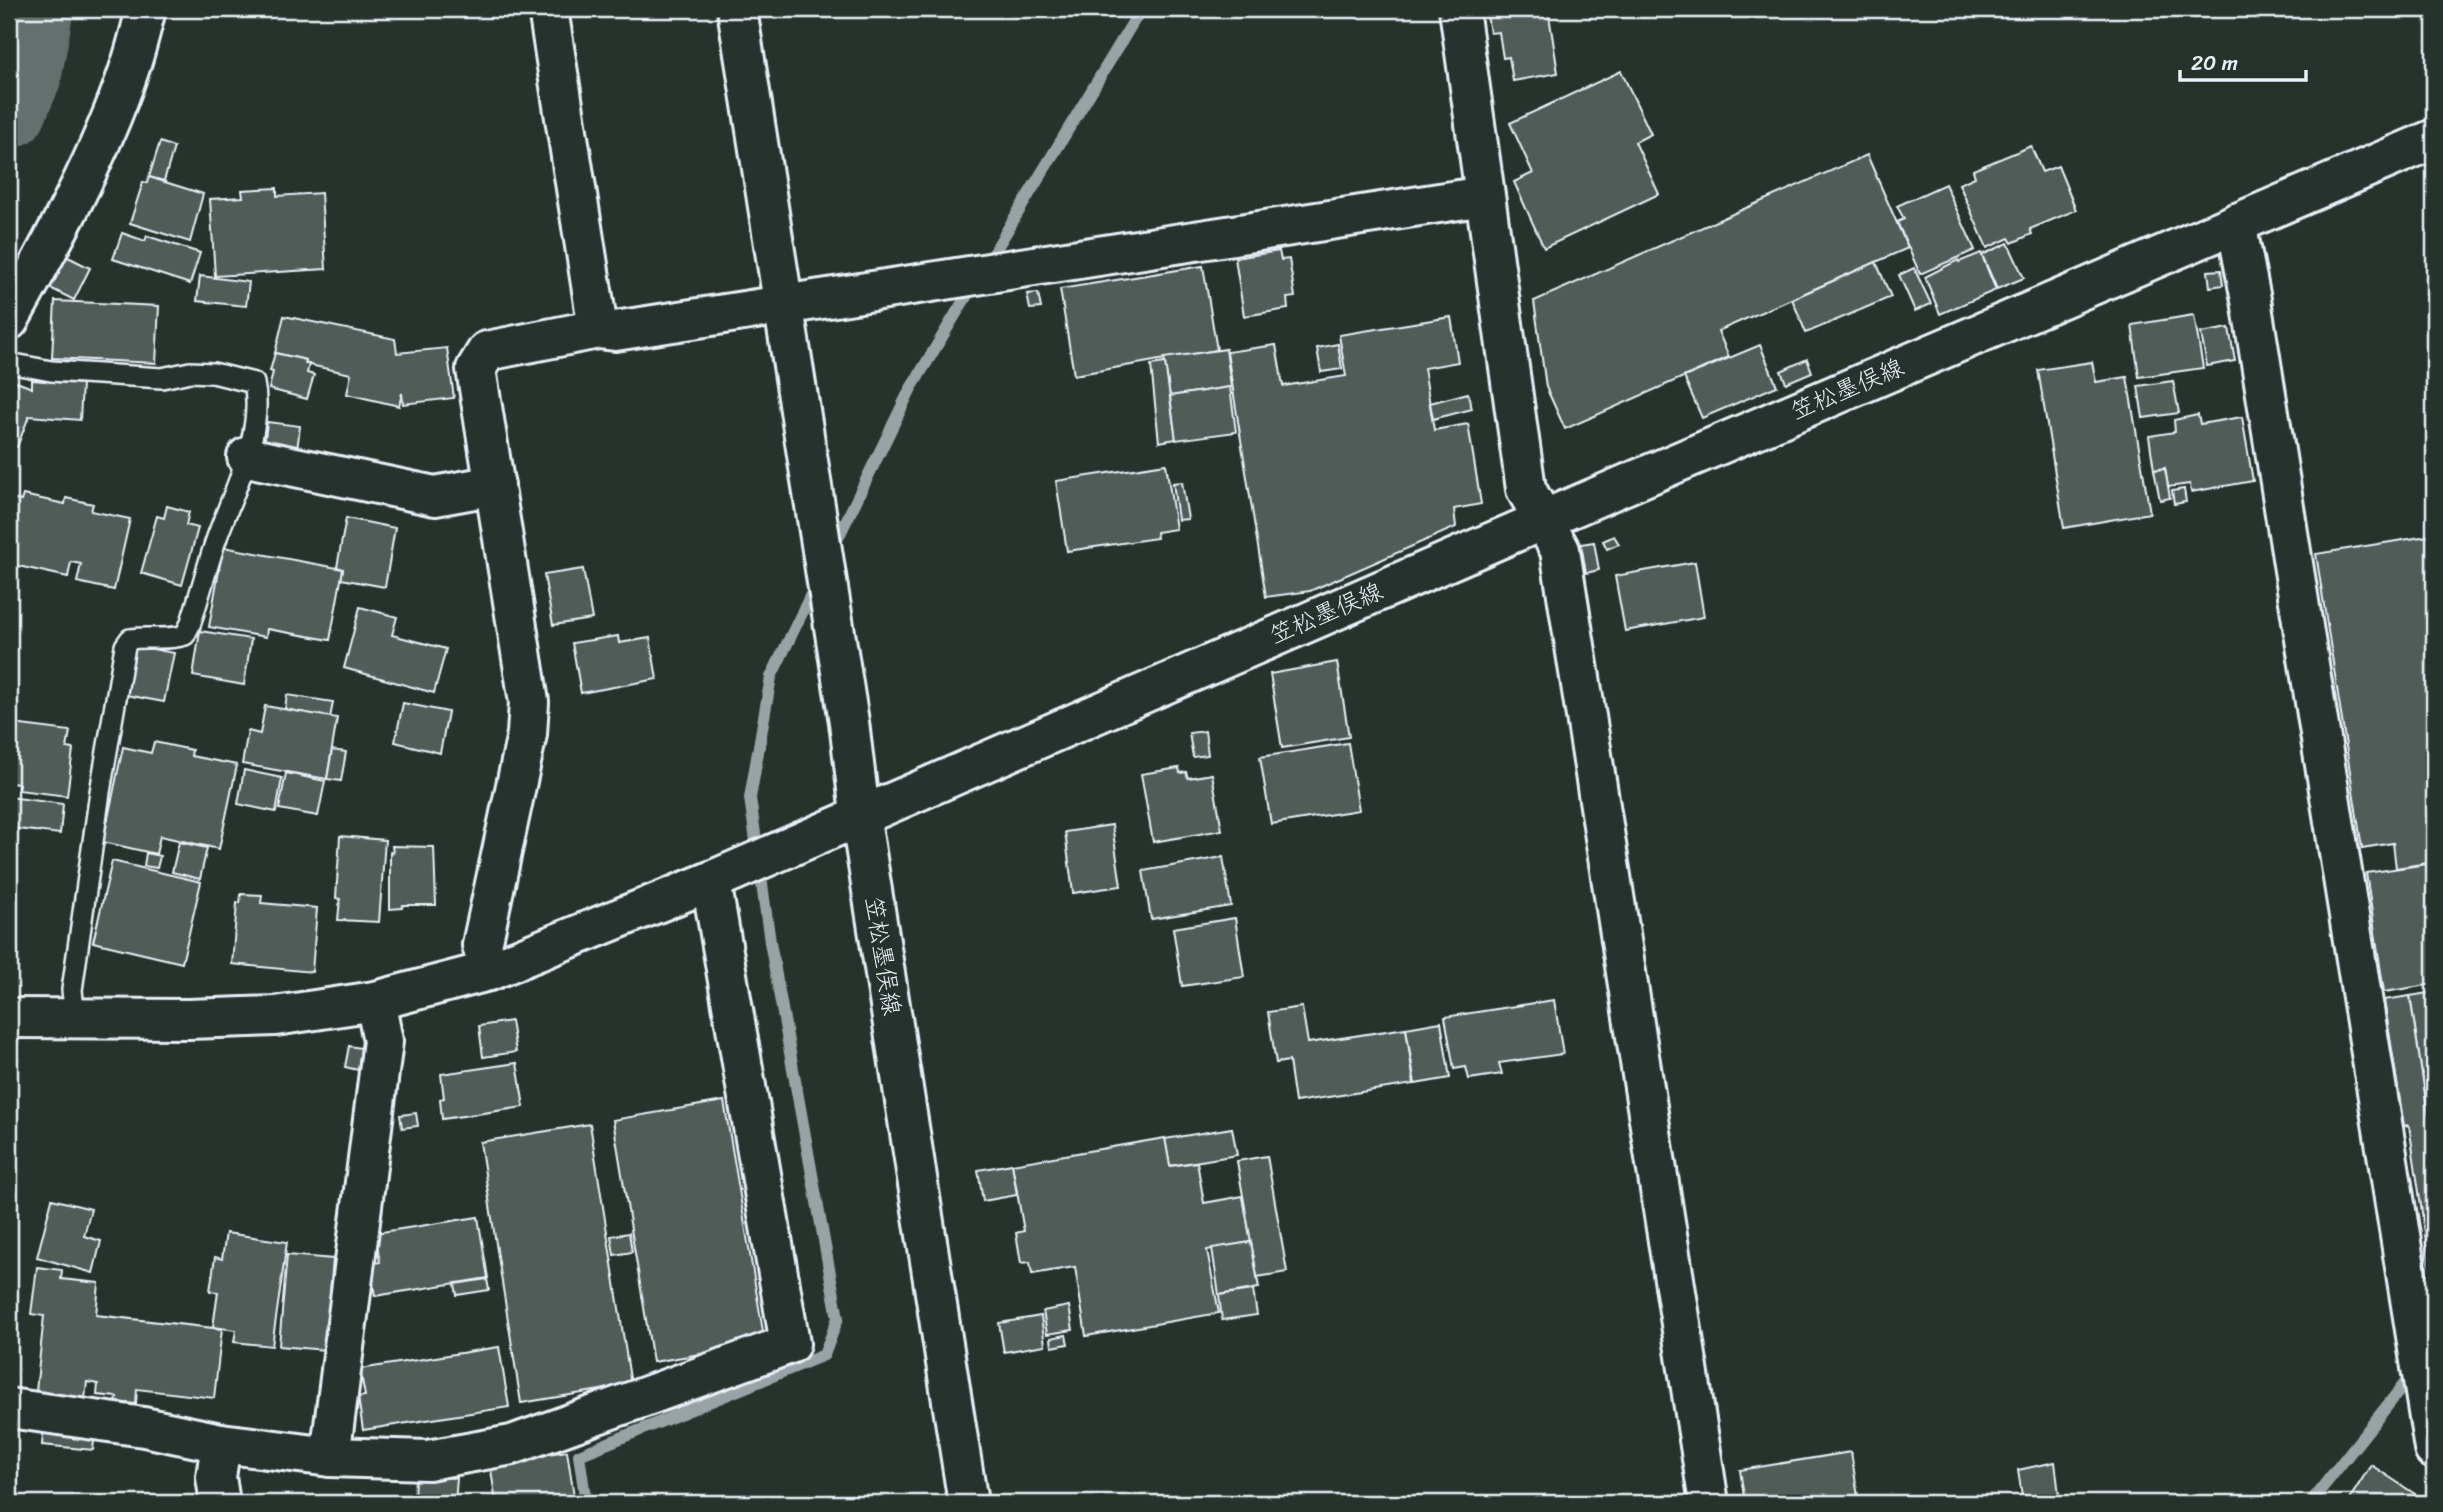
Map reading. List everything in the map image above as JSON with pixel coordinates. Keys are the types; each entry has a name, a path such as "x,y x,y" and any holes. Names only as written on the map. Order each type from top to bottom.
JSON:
{"street":[{"path":"9,320 55,238 106,128 130,70 146,9"},
{"path":"548,9 598,329"},
{"path":"9,1018 188,1019 275,1016 375,1001 489,971 710,881 860,814 849,722 737,9"},
{"path":"1459,9 1526,489 1560,550 1709,1503"},
{"name":"笠松墨俣線","path":"968,1503 860,814 2434,139"},
{"path":"489,971 482,945 527,734 529,702 476,369 487,351 598,329 615,331 784,306 1485,196"},
{"path":"2236,223 2251,300 2434,1449"},
{"path":"247,457 435,496 495,485"},
{"path":"9,1408 144,1427 221,1443 330,1457 428,1460 512,1445 790,1344 710,881"},
{"path":"330,1457 383,1041 375,1001"},
{"path":"220,1503 216,1477 221,1443"}],"lane":[{"path":"9,363 51,371 162,378 190,372 213,373 254,383 257,397 247,457 215,542 185,635 174,639 130,639 125,646 100,792 72,990 75,1018"}],"building":[{"path":"1486,9 1548,9 1558,73 1513,81 1509,57 1503,58 1499,32 1490,33"},
{"path":"1621,71 1651,134 1635,142 1659,194 1544,248 1514,182 1533,173 1510,123"},
{"path":"160,142 174,147 164,181 149,177"},
{"path":"2031,146 2042,172 2058,166 2076,210 2030,229 2032,234 2012,243 2009,238 1987,248 1959,184 1975,177 1973,170"},
{"path":"1867,155 1908,248 1718,331 1729,357 1565,429 1546,387 1534,301"},
{"path":"149,177 203,194 190,242 130,223 143,182 147,183"},
{"path":"1945,184 1975,250 1920,274 1897,222 1904,219 1897,206"},
{"path":"277,188 277,196 321,193 326,269 215,276 210,199 243,197 242,190"},
{"path":"122,233 145,241 147,236 200,253 190,284 113,259"},
{"path":"2008,243 2024,278 1997,289 1982,255"},
{"path":"1279,251 1281,260 1289,259 1295,297 1287,298 1288,309 1244,316 1235,258"},
{"path":"1981,253 1996,290 1940,314 1925,277 1958,260 1959,262"},
{"path":"66,256 90,268 74,300 50,288"},
{"path":"1876,262 1891,297 1806,333 1792,299"},
{"path":"1203,266 1217,350 1074,375 1060,289"},
{"path":"1914,268 1931,304 1915,311 1899,275"},
{"path":"2221,270 2223,285 2210,287 2208,271"},
{"path":"200,276 249,282 246,306 197,301"},
{"path":"1038,293 1041,308 1030,309 1027,294"},
{"path":"55,301 159,306 156,363 52,358"},
{"path":"2194,315 2203,368 2139,377 2132,325"},
{"path":"284,316 395,339 397,353 447,348 454,398 403,404 402,393 399,406 347,394 351,374 305,364 306,360 275,353"},
{"path":"1451,317 1458,362 1424,368 1434,430 1468,424 1481,504 1454,509 1456,527 1310,591 1266,597 1227,352 1276,345 1283,386 1346,376 1339,335"},
{"path":"2229,328 2235,361 2207,366 2201,333"},
{"path":"1338,344 1342,369 1321,372 1317,348"},
{"path":"1760,345 1777,386 1702,418 1684,377"},
{"path":"1226,349 1231,387 1170,396 1164,358"},
{"path":"275,353 306,360 305,364 309,364 307,373 314,375 307,399 269,389"},
{"path":"1807,359 1812,372 1786,383 1781,371"},
{"path":"2092,362 2096,382 2127,377 2150,513 2064,528 2038,370"},
{"path":"1165,363 1176,439 1159,442 1151,365"},
{"path":"9,379 32,388 32,380 82,384 80,420 29,416 17,447 9,444"},
{"path":"2173,381 2179,413 2143,418 2138,386"},
{"path":"1230,387 1236,432 1176,440 1170,396"},
{"path":"1468,393 1472,409 1433,419 1430,403"},
{"path":"2198,415 2200,424 2242,417 2253,481 2191,492 2190,484 2168,487 2165,468 2154,470 2149,436 2175,432 2174,420"},
{"path":"267,422 300,426 297,451 264,447"},
{"path":"1166,464 1176,529 1156,532 1157,538 1067,551 1056,481"},
{"path":"2165,469 2170,498 2160,500 2154,470"},
{"path":"1182,482 1188,519 1178,520 1173,483"},
{"path":"2184,489 2186,502 2174,504 2172,491"},
{"path":"23,495 65,504 66,498 93,504 91,511 130,519 114,590 77,582 81,564 71,562 68,577 9,564 9,498 21,501"},
{"path":"167,506 189,512 186,525 198,528 182,585 141,573 157,516 164,518"},
{"path":"346,518 395,528 385,587 341,579 343,569 337,567"},
{"path":"2434,535 2434,862 2396,868 2393,843 2362,848 2316,554"},
{"path":"1614,536 1619,544 1607,549 1603,541"},
{"path":"1594,542 1599,570 1586,573 1581,544"},
{"path":"223,547 343,569 330,640 267,629 266,637 209,627"},
{"path":"1695,562 1704,617 1625,631 1615,576"},
{"path":"583,569 592,619 553,625 544,575"},
{"path":"360,607 397,617 392,635 446,649 434,693 344,668"},
{"path":"200,631 251,639 244,685 193,676"},
{"path":"618,636 619,643 650,638 657,679 581,693 572,643"},
{"path":"136,646 174,653 164,702 126,695"},
{"path":"1337,662 1349,737 1282,748 1270,674"},
{"path":"287,695 333,702 330,718 285,709"},
{"path":"403,703 448,712 440,753 395,742"},
{"path":"265,706 337,718 327,779 242,764 248,731 260,734"},
{"path":"13,724 70,731 67,748 73,749 67,796 18,790 19,784 9,783 9,743"},
{"path":"1205,731 1208,755 1193,757 1189,733"},
{"path":"154,742 192,750 191,756 237,765 219,849 160,836 156,854 103,842 123,747 151,753"},
{"path":"1348,743 1359,810 1271,824 1260,757"},
{"path":"332,750 346,752 341,781 327,779"},
{"path":"1179,768 1180,773 1186,772 1188,778 1212,774 1222,830 1153,842 1141,774"},
{"path":"244,770 282,778 276,812 238,804"},
{"path":"286,773 325,781 318,816 279,809"},
{"path":"9,797 63,804 60,834 9,828"},
{"path":"1112,825 1121,886 1073,893 1065,832"},
{"path":"340,836 385,840 379,922 338,920 340,899 336,898"},
{"path":"179,842 207,848 200,879 172,872"},
{"path":"392,846 434,847 436,905 403,905 402,908 390,909"},
{"path":"146,853 160,856 157,868 144,866"},
{"path":"1223,857 1231,906 1151,919 1143,871"},
{"path":"112,861 201,882 182,963 93,942"},
{"path":"2434,863 2434,984 2384,992 2366,873"},
{"path":"241,894 262,895 261,903 317,908 312,972 232,964 237,903 240,903"},
{"path":"1235,918 1244,977 1182,986 1173,928"},
{"path":"2434,992 2434,1113 2428,1114 2410,996"},
{"path":"2410,996 2428,1114 2434,1113 2434,1280 2409,1125 2404,1126 2384,1000"},
{"path":"1554,1000 1563,1054 1499,1063 1502,1074 1469,1079 1466,1067 1454,1069 1445,1017"},
{"path":"1302,1007 1308,1043 1406,1028 1414,1084 1295,1102 1289,1061 1276,1063 1268,1012"},
{"path":"511,1021 516,1052 483,1057 479,1026"},
{"path":"1441,1022 1450,1078 1415,1084 1406,1028"},
{"path":"349,1046 361,1048 358,1070 345,1067"},
{"path":"517,1063 524,1107 442,1119 440,1099 444,1098 441,1074"},
{"path":"724,1101 765,1343 653,1362 613,1120"},
{"path":"416,1113 418,1126 402,1128 400,1115"},
{"path":"590,1124 631,1385 521,1403 480,1142"},
{"path":"1232,1128 1237,1155 1170,1166 1165,1139"},
{"path":"1165,1138 1170,1166 1197,1162 1204,1203 1243,1196 1251,1242 1207,1250 1219,1313 1086,1336 1075,1267 1032,1274 1030,1262 1021,1263 1016,1233 1024,1231 1012,1164"},
{"path":"1267,1156 1287,1272 1257,1277 1237,1161"},
{"path":"1012,1164 1017,1195 983,1201 978,1170"},
{"path":"52,1199 91,1209 84,1236 101,1241 93,1273 37,1257"},
{"path":"478,1217 488,1278 375,1296 370,1264 380,1262 375,1233"},
{"path":"226,1233 287,1242 272,1346 234,1342 236,1330 213,1327 218,1292 210,1291 215,1257 222,1259"},
{"path":"629,1233 632,1252 614,1255 611,1236"},
{"path":"1251,1242 1259,1288 1219,1295 1212,1248"},
{"path":"287,1255 333,1259 325,1350 279,1346"},
{"path":"37,1267 62,1270 61,1279 99,1283 96,1315 222,1329 214,1398 137,1389 136,1404 116,1402 117,1397 97,1395 98,1384 87,1382 84,1407 35,1401 44,1316 31,1314"},
{"path":"487,1279 489,1290 457,1295 455,1284"},
{"path":"1253,1290 1257,1315 1222,1320 1219,1295"},
{"path":"1069,1306 1073,1330 1047,1334 1043,1311"},
{"path":"1041,1316 1045,1345 1004,1352 999,1323"},
{"path":"1066,1335 1068,1344 1052,1347 1051,1338"},
{"path":"499,1347 509,1407 363,1430 358,1397 365,1396 360,1369"},
{"path":"44,1424 95,1431 93,1450 42,1445"},
{"path":"9,1426 16,1427 11,1447 9,1446"},
{"path":"567,1451 575,1503 496,1503 490,1463"},
{"path":"1851,1452 1859,1503 1745,1503 1740,1470"},
{"path":"2055,1462 2060,1503 2023,1503 2018,1470"},
{"path":"2371,1465 2421,1498 2418,1503 2347,1503"},
{"path":"415,1476 457,1478 455,1503 414,1503"}],"waterway":[{"path":"9,111 24,76 36,9"},
{"path":"985,267 1141,9"},
{"path":"832,550 910,390 975,282"},
{"path":"586,1503 579,1455 824,1355 838,1318 770,942 750,798 771,677 817,582"},
{"path":"2310,1503 2414,1372"}]}
